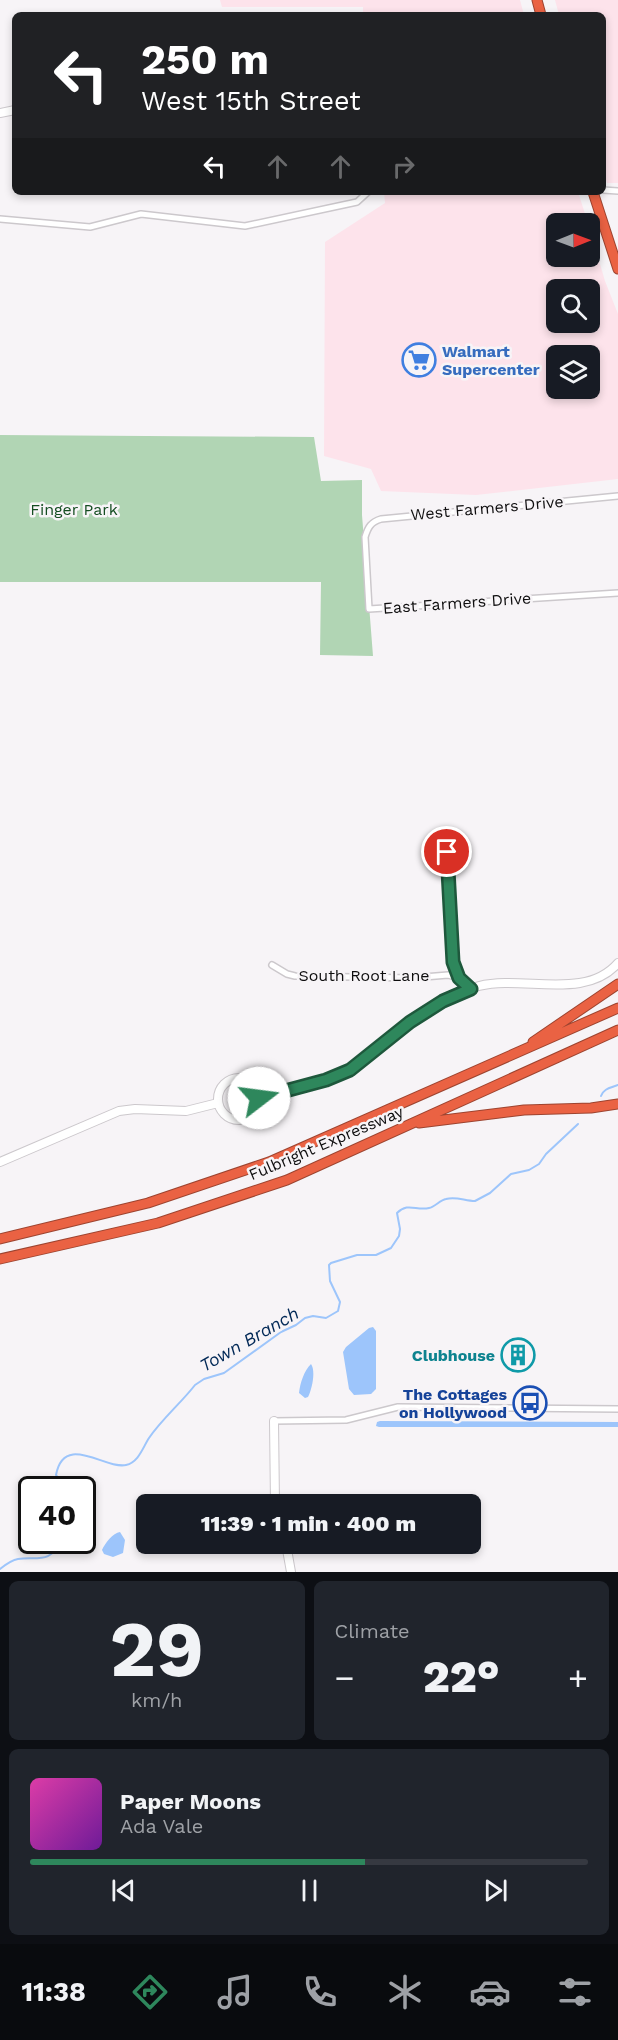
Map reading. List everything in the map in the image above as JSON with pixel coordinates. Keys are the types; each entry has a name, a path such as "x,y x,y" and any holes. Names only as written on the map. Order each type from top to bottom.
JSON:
{"highway":[{"path":"593,195 618,268"},
{"path":"511,1056 618,984"},
{"name":"Fulbright Expressway","path":"0,1239 148,1203 269,1162 618,1008"},
{"name":"Fulbright Expressway","path":"0,1259 158,1223 287,1179 618,1030"},
{"path":"407,1124 524,1110 591,1108 618,1104"}],"street":[{"path":"0,219 90,227 133,215 151,214 245,226 357,202 365,195"},
{"name":"West Farmers Drive","path":"365,537 374,521 381,519 618,496"},
{"name":"East Farmers Drive","path":"365,537 369,609 618,593"},
{"path":"447,852 453,962 459,978 471,989"},
{"path":"259,1098 326,1080 350,1070 410,1022 443,1001 471,989 495,984 582,983 604,976 618,963"},
{"name":"South Root Lane","path":"272,965 280,971 295,976 412,978 448,975 459,978"},
{"path":"237,1078 251,1082 256,1087 259,1098 255,1113 243,1119 230,1118 220,1109 218,1103 218,1096 224,1083 237,1078"},
{"path":"0,1162 119,1111 135,1109 186,1111 218,1103"},
{"path":"275,1494 274,1421 346,1420 398,1407 618,1409"},
{"path":"289,1554 291,1572"}],"shaded area":[{"path":"220,0 520,0 523,12 363,12 363,7 222,7"},
{"path":"555,0 618,0 618,183 607,183 606,180 606,12 558,12"},
{"path":"384,195 579,195 585,213 546,213 546,267 600,267 600,264 618,314 618,479 476,495 381,491 371,469 324,456 325,242 385,203"}],"green space":[{"name":"Finger Park","path":"0,435 314,437 321,481 362,480 362,515 373,656 320,655 321,582 0,582"}],"water":[{"path":"373,1327 376,1331 376,1389 371,1394 354,1395 349,1389 343,1352 346,1347"},
{"path":"311,1364 313,1380 308,1397 305,1398 299,1393 301,1381"},
{"path":"380,1421 618,1422 618,1427 376,1426"},
{"path":"120,1532 125,1540 123,1553 113,1557 104,1554 102,1550 107,1541"}],"waterway":[{"name":"Town Branch","path":"601,1096 606,1090 618,1085"},
{"name":"Town Branch","path":"57,1476 60,1462 76,1454 118,1465 126,1465 134,1461 160,1424 195,1385 204,1379 224,1373 281,1332 305,1318 313,1316 326,1318 338,1311 340,1302 330,1281 329,1265 331,1263 357,1255 376,1255 391,1248 399,1236 397,1213 405,1208 429,1208 450,1198 475,1201 490,1193 511,1174 529,1170 539,1164 546,1154 578,1124"},
{"name":"Town Branch","path":"0,1569 16,1560 42,1558 51,1554"}],"place":[{"name":"Walmart Supercenter","path":"419,360"},
{"name":"Clubhouse","path":"518,1355"},
{"name":"The Cottages on Hollywood","path":"530,1403"}],"route":[{"path":"259,1098 326,1080 350,1070 410,1022 457,993 471,989 459,978 453,962 447,852"}]}
